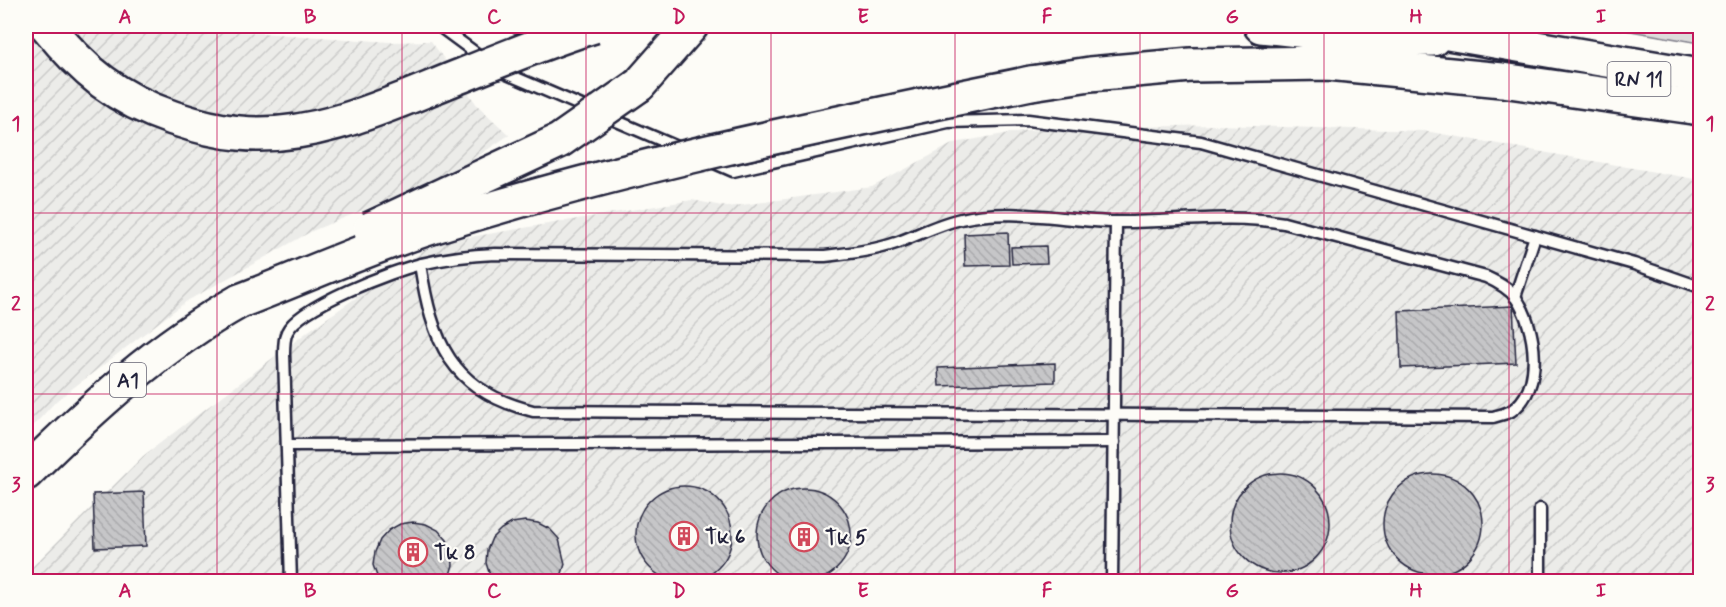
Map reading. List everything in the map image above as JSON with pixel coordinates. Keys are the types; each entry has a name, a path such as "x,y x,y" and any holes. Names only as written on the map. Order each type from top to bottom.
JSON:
{"highway":[{"path":"46,26 73,59 124,96 194,125 240,134 290,131 362,114 555,38 594,26"},
{"path":"240,301 278,274 314,255 518,163 559,141 639,85 691,26"},
{"path":"1261,26 1387,40 1472,38"},
{"name":"RN 11","path":"1407,26 1578,57 1701,76"},
{"name":"RN 11","path":"1578,57 1701,101"},
{"path":"240,301 434,227 534,197 851,120 1031,83 1090,74 1191,65 1328,63 1502,80 1701,108"},
{"name":"A1","path":"26,473 89,411 183,336 240,301"}],"lane":[{"path":"440,26 500,70 733,171 948,122 1029,120 1201,142 1635,264 1701,287"},
{"path":"291,582 284,354 288,331 298,317 378,278 420,264 459,256 495,254 825,256 860,252 894,243 962,219 998,215 1116,222 1231,217 1284,222 1486,277 1502,285 1515,297 1524,312 1533,346 1530,384 1523,400 1510,412 1493,417 533,411 499,400 484,391 453,364 435,335 426,304 420,264"},
{"path":"1112,582 1116,222"},
{"path":"1515,297 1535,236"},
{"path":"287,445 1114,442"},
{"path":"1540,509 1540,582"}],"shaded area":[{"path":"26,26 162,26 390,42 431,41 477,105 509,135 453,173 312,231 187,301 56,401 26,434"},
{"path":"1602,26 1700,26 1700,43"},
{"path":"1214,125 1425,131 1700,180 1700,581 26,582 26,573 143,456 310,330 434,243 692,200 727,207 872,187 954,143 1027,130"}],"building":[{"path":"1008,232 1009,265 965,266 964,234"},
{"path":"1046,246 1047,263 1012,264 1011,247"},
{"path":"1513,306 1516,363 1401,368 1399,311"},
{"path":"1055,363 1055,382 939,386 938,368"},
{"path":"1280,473 1299,476 1316,487 1327,504 1330,523 1327,542 1316,559 1299,570 1280,573 1261,570 1244,559 1233,542 1230,523 1233,504 1244,487 1261,476"},
{"path":"1423,474 1443,474 1469,488 1480,505 1483,524 1480,543 1469,560 1443,574 1423,574 1405,566 1391,552 1383,534 1383,514 1391,496 1405,482"},
{"name":"Tk 6","path":"684,486 702,490 718,500 728,516 732,534 728,552 718,568 702,578 684,582 666,578 650,568 640,552 636,534 640,516 650,500 666,490"},
{"name":"Tk 5","path":"795,488 813,488 838,501 848,517 851,535 848,553 838,569 813,582 795,582 770,569 757,544 757,526 770,501"},
{"path":"144,492 146,546 95,548 93,494"},
{"path":"525,521 538,523 550,529 559,539 565,564 561,577 558,582 492,582 486,563 487,550 492,538 512,523"},
{"name":"Tk 8","path":"413,522 426,524 438,530 447,540 452,552 453,565 447,582 379,582 373,565 380,540 389,530 400,524"}],"place":[{"name":"Tk 6","path":"684,536"},
{"name":"Tk 5","path":"804,537"},
{"name":"Tk 8","path":"413,552"}]}
